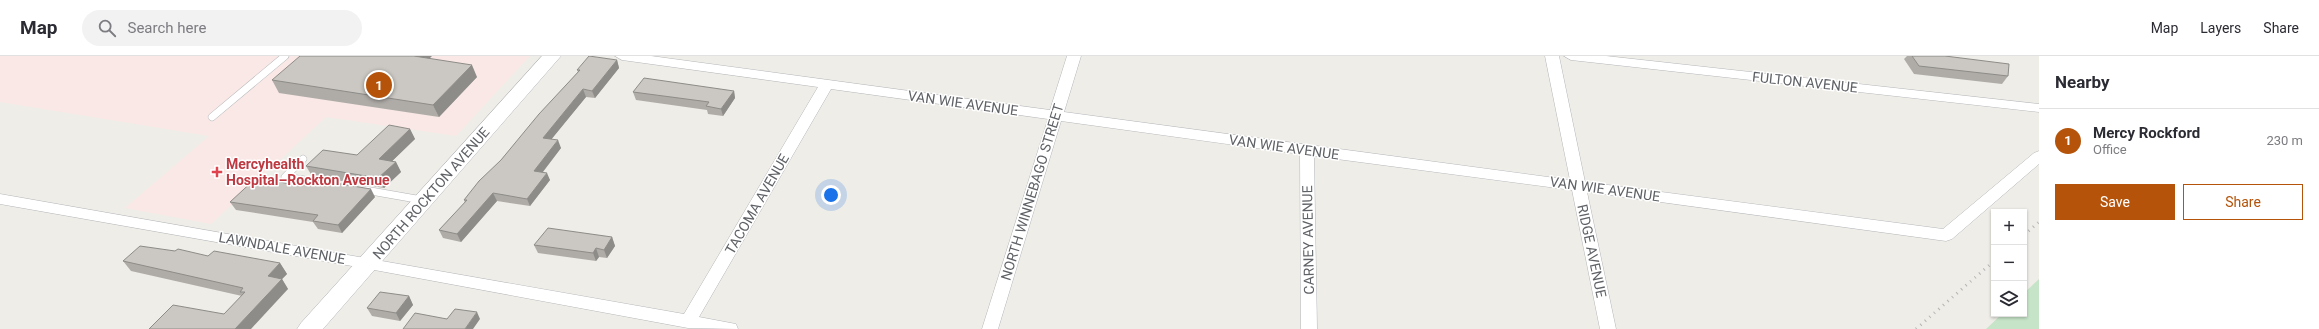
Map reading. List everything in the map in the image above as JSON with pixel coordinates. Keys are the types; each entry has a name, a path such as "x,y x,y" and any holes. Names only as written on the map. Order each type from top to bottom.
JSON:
{"main road":[{"name":"NORTH ROCKTON AVENUE","path":"309,329 552,56"}],"street":[{"name":"VAN WIE AVENUE","path":"622,56 1306,150 1946,235 2039,156"},
{"name":"NORTH WINNEBAGO STREET","path":"990,329 1074,56"},
{"name":"RIDGE AVENUE","path":"1552,56 1608,329"},
{"name":"FULTON AVENUE","path":"1571,56 2039,108"},
{"name":"TACOMA AVENUE","path":"688,322 826,85"},
{"name":"CARNEY AVENUE","path":"1306,150 1309,329"},
{"name":"LAWNDALE AVENUE","path":"0,199 369,263 730,329"}],"lane":[{"path":"212,117 285,56"},
{"path":"303,159 285,177 316,182"},
{"path":"354,188 424,200"}],"shaded area":[{"name":"Mercyhealth Hospital–Rockton Avenue","path":"0,56 530,56 456,136 326,117 211,224 125,208 209,136 0,102"}],"green space":[{"path":"2039,279 2039,329 1986,329 1999,317 2027,317 2027,290"}],"building":[{"path":"300,56 414,56 472,65 433,105 272,80"},
{"path":"589,56 617,60 592,91 583,89 543,138 558,140 534,171 547,173 527,199 493,193 457,234 439,230 467,200 464,200 479,181 501,160 539,114 580,70 577,70"},
{"path":"1912,56 1945,56 2009,64 2008,76 1919,66"},
{"path":"644,78 734,91 721,109 706,106 709,102 633,92"},
{"path":"389,125 410,129 379,159 396,162 378,178 306,166 323,150 357,155"},
{"path":"298,177 371,189 338,225 313,221 318,215 230,202 256,178 291,184"},
{"path":"548,228 612,237 604,250 596,248 593,253 534,245"},
{"path":"140,246 175,251 178,249 208,256 214,251 280,263 268,276 282,279 235,329 149,329 173,305 224,314 245,292 240,292 243,288 123,261"},
{"path":"380,292 409,296 396,313 367,308"},
{"path":"455,309 477,312 465,329 403,329 415,313 447,319"}],"railway":[{"path":"2027,232 2039,222"},
{"path":"1916,329 1991,264"}],"place":[{"name":"Mercy Rockford","path":"379,85"},
{"name":"Mercyhealth Hospital–Rockton Avenue","path":"217,172"}]}
